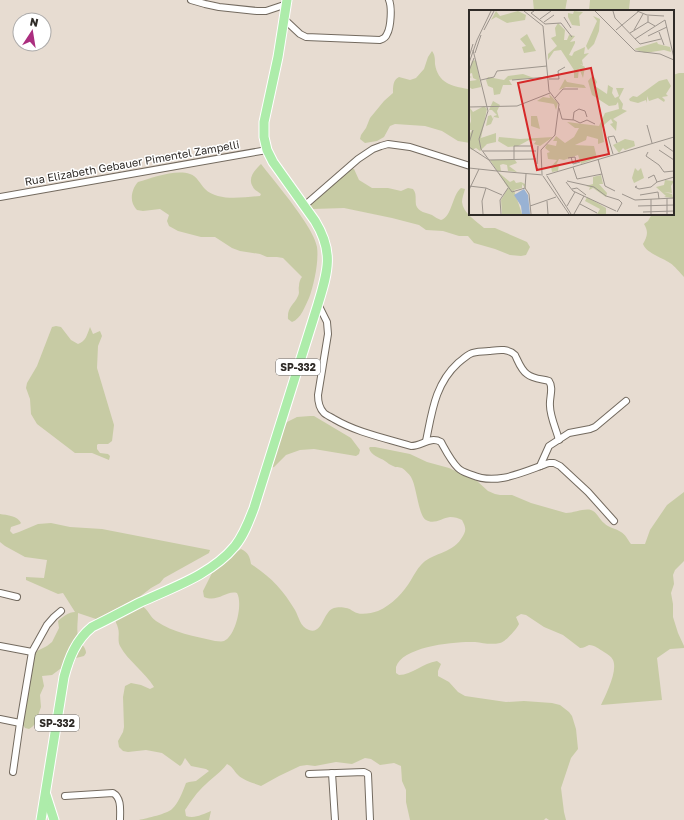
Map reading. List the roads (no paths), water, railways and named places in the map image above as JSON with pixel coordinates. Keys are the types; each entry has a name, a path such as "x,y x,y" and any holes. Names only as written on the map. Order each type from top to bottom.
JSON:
{"main road":[{"name":"SP-332","path":"41,820 64,677 68,662 75,646 92,627 213,567 236,545 244,533 249,520 318,304 328,267 326,247 320,230 267,150 264,137 264,122 278,57 287,2"},
{"name":"SP-332","path":"45,792 54,820"}],"street":[{"path":"191,0 219,7 258,11 266,11 287,2"},
{"path":"284,19 300,34 306,37 380,40 386,36 389,28 391,7 389,0"},
{"path":"304,206 358,159 373,149 388,144 410,147 469,166"},
{"name":"Rua Elizabeth Gebauer Pimentel Zampelli","path":"0,197 267,150"},
{"path":"318,304 327,322 328,334 318,396 319,406 324,413 344,424 369,434 411,446 430,440 441,442 458,468 463,472 478,478 492,480 517,475 540,466 554,463 560,466 588,492 614,521"},
{"path":"426,441 436,395 451,369 469,354 502,350 513,353 526,374 549,381 552,386 550,408 559,440"},
{"path":"540,466 549,446 569,433 596,427 626,401"},
{"path":"0,593 16,597"},
{"path":"13,772 32,652 47,625 61,611"},
{"path":"0,646 32,652"},
{"path":"0,719 20,723"},
{"path":"309,774 364,772 368,774 370,820"},
{"path":"332,773 335,820"},
{"path":"65,796 113,793 118,796 120,820"}]}
